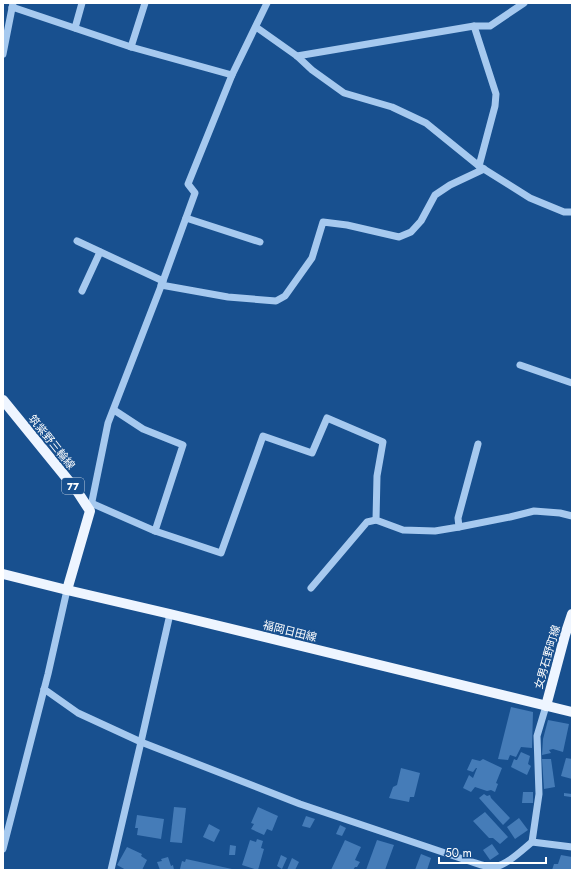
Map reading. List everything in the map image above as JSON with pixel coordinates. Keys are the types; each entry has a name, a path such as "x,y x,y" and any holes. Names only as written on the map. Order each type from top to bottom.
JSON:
{"main road":[{"name":"筑紫野三輪線","path":"3,400 91,507"},
{"path":"67,590 91,507"},
{"name":"福岡日田線","path":"3,574 572,712"},
{"name":"女男石野町線","path":"546,706 572,614"}],"street":[{"path":"74,28 82,3"},
{"path":"131,47 145,3"},
{"path":"268,3 232,75 188,184 195,193 108,423 91,507 155,531 221,553 263,436 312,453 327,418 383,442 378,476 376,520"},
{"path":"297,56 474,26 490,26 522,4"},
{"path":"3,54 12,5 131,47 232,75"},
{"path":"77,241 162,283 228,298 276,301 284,296 312,258 323,222 347,225 399,237 411,232 421,221 435,195 481,168 496,106 496,94 474,26"},
{"path":"256,27 297,56 312,70 344,93 392,107 426,123 481,168 530,198 564,212 572,212"},
{"path":"186,218 260,242"},
{"path":"82,291 100,252"},
{"path":"520,365 572,383"},
{"path":"114,410 143,429 183,445 155,531"},
{"path":"460,527 458,518 478,444"},
{"path":"310,588 367,522 376,520 403,530 435,531 534,511 560,513 572,516"},
{"path":"3,849 44,690 67,590"},
{"path":"111,870 170,614"},
{"path":"44,690 78,714 141,742 300,804 493,868 515,856 532,842 539,794 537,736 546,706"},
{"path":"532,842 572,847"}],"building":[{"path":"511,707 533,712 532,748 521,747 516,757 510,755 508,760 498,759"},
{"path":"548,720 569,724 563,752 553,749 549,750 551,753 542,755 543,739"},
{"path":"521,752 530,756 528,764 531,766 527,775 511,767 514,759 517,760"},
{"path":"566,758 572,759 572,779 561,776"},
{"path":"472,759 480,761 483,759 502,768 496,783 498,784 495,792 475,787 471,792 463,788 469,775 473,778 477,768 473,772 467,770"},
{"path":"542,759 551,759 555,787 544,789"},
{"path":"401,768 420,773 414,797 410,797 409,802 389,798 393,787 397,785"},
{"path":"523,792 533,792 533,803 522,803"},
{"path":"564,793 572,794 571,797 564,796"},
{"path":"484,794 487,796 490,795 491,798 510,818 503,825 479,798"},
{"path":"174,807 186,808 182,843 170,842"},
{"path":"258,807 278,816 272,831 267,829 264,835 251,829 254,824 251,823"},
{"path":"485,812 508,837 500,844 493,838 489,838 473,821"},
{"path":"137,815 164,819 161,839 137,835 138,828 135,828"},
{"path":"306,816 315,819 310,828 302,826"},
{"path":"519,818 528,830 515,839 507,827"},
{"path":"209,824 220,830 214,842 203,837"},
{"path":"340,825 346,828 342,836 336,834"},
{"path":"257,839 263,841 261,848 264,849 258,870 242,865 250,840 256,842"},
{"path":"345,840 361,847 355,860 360,862 353,870 331,870"},
{"path":"377,840 394,845 385,870 366,870"},
{"path":"492,844 499,854 490,860 483,850"},
{"path":"230,845 236,846 235,855 229,855"},
{"path":"127,847 142,854 141,856 147,860 142,870 126,870 117,865"},
{"path":"421,854 431,858 427,870 415,870"},
{"path":"281,855 287,858 282,869 277,866"},
{"path":"561,855 572,857 572,870 552,870 554,864 558,864"},
{"path":"168,857 174,870 160,870 157,862"},
{"path":"292,858 299,862 295,870 287,870"},
{"path":"186,859 232,870 180,869 182,861 185,862"}]}
